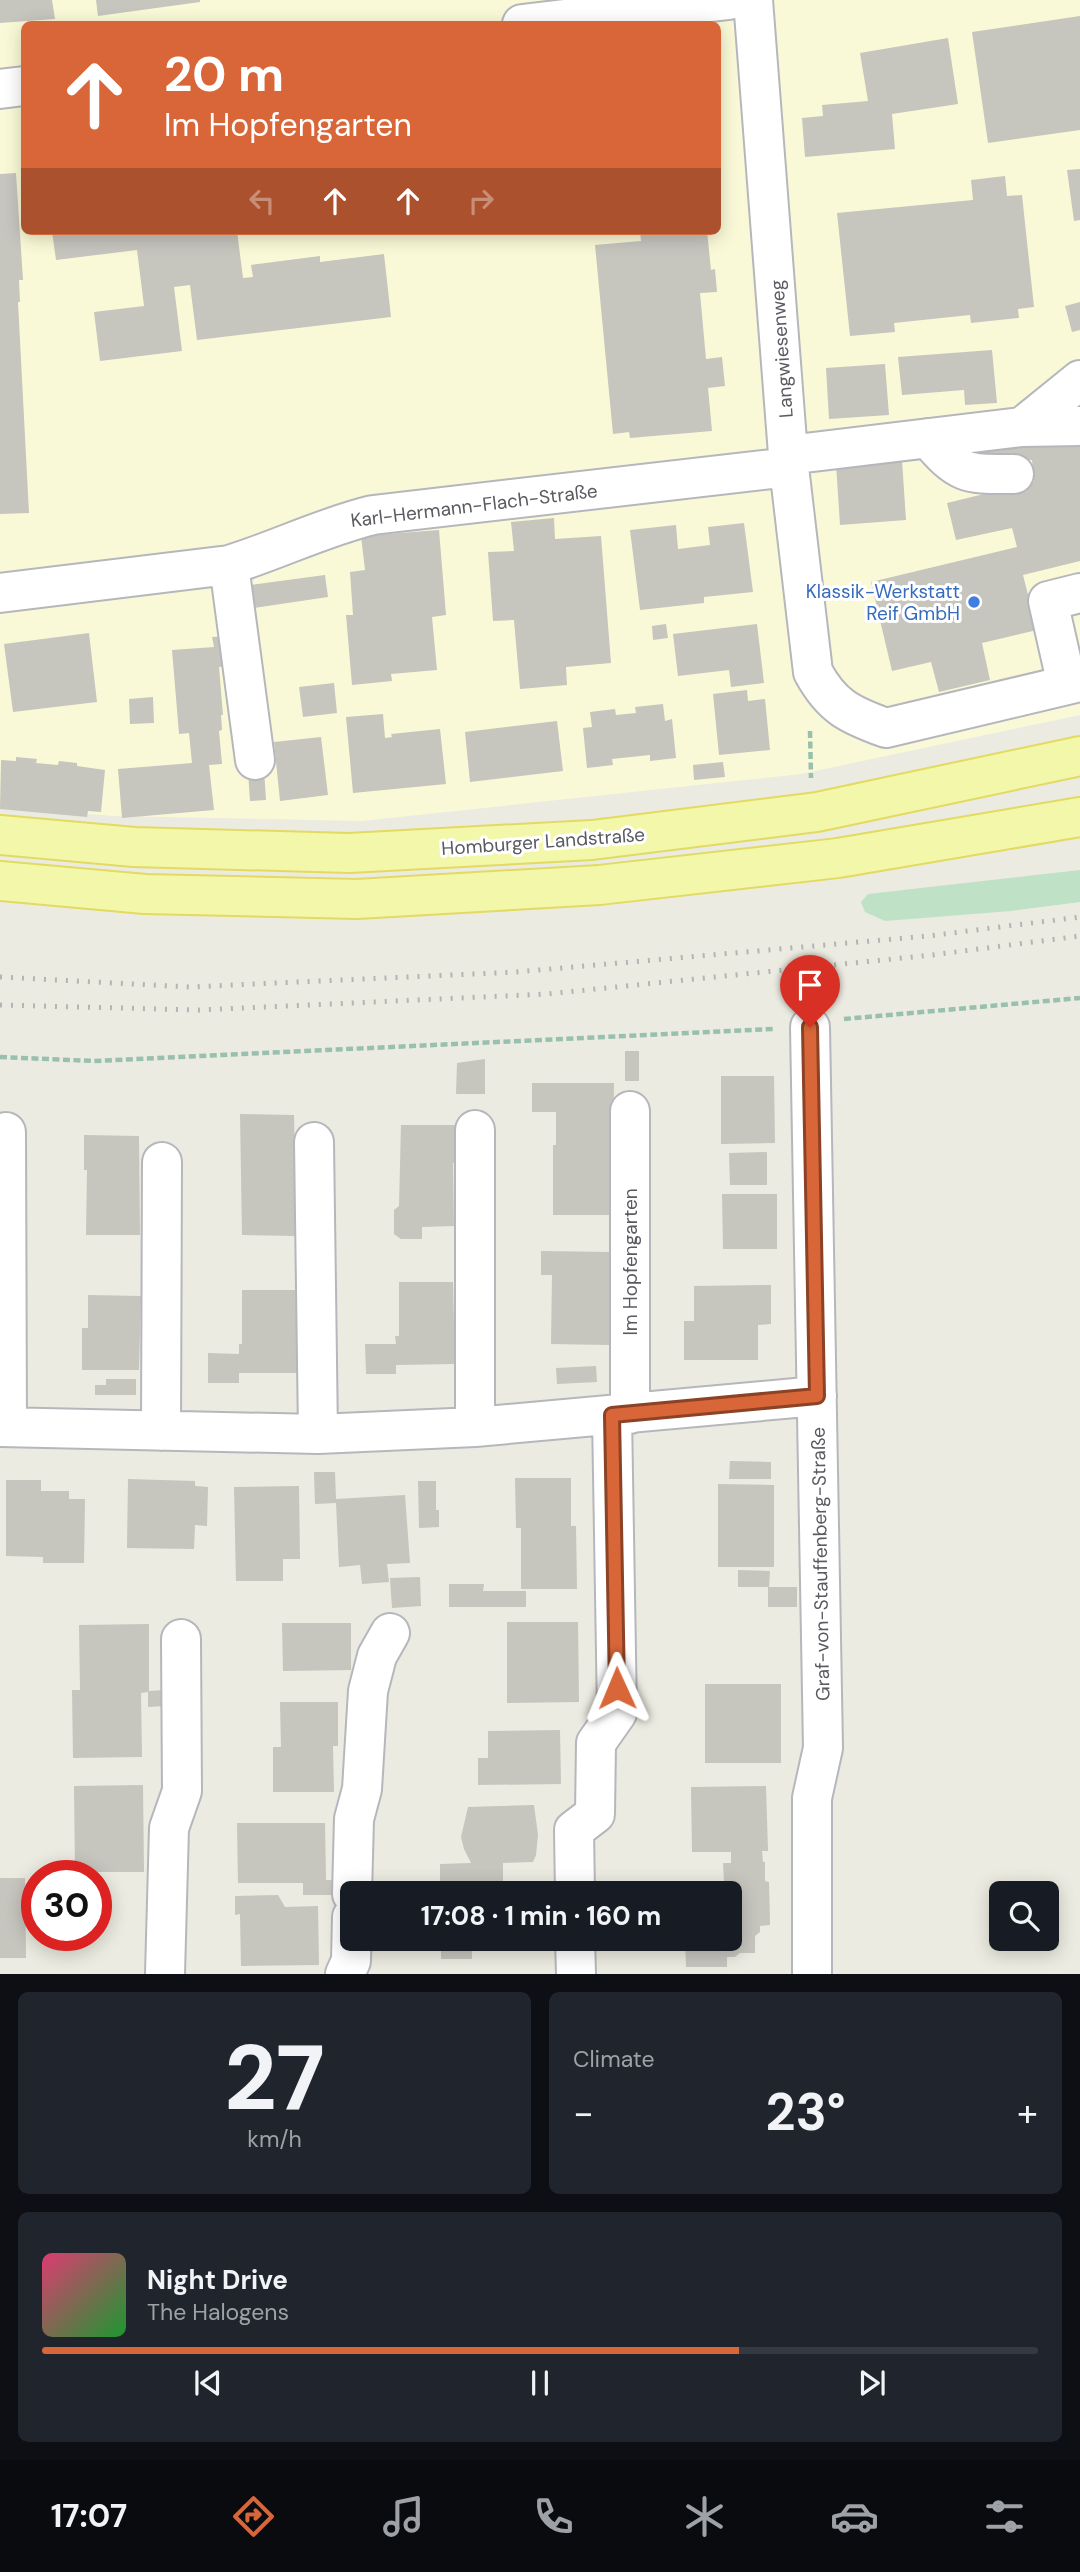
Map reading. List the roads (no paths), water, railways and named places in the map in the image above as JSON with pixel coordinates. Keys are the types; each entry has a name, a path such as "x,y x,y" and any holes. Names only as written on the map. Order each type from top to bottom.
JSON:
{"main road":[{"name":"Homburger Landstraße","path":"0,835 134,846 349,853 592,841 817,812 1080,756"},
{"path":"0,881 145,894 357,898 586,886 838,858 1080,817"}],"street":[{"path":"548,21 729,0"},
{"name":"Langwiesenweg","path":"753,0 789,461 807,640 813,672 825,695 856,718 886,728 1066,685"},
{"path":"0,89 21,86"},
{"path":"1022,427 1080,380"},
{"name":"Karl-Hermann-Flach-Straße","path":"0,593 229,565 260,556 339,523 373,515 789,461 1022,427 1080,426"},
{"path":"928,439 948,463 973,474 1014,474"},
{"path":"229,565 255,760"},
{"path":"1066,685 1048,601 1080,593"},
{"name":"Graf-von-Stauffenberg-Straße","path":"810,1027 823,1748 812,1798 812,1973"},
{"name":"Im Hopfengarten","path":"575,1881 574,1830 595,1814 596,1743 617,1713 616,1587 630,1111"},
{"path":"475,1130 475,1427"},
{"path":"6,1132 3,1427 318,1434 475,1427 817,1396"},
{"path":"314,1142 318,1434"},
{"path":"161,1431 162,1162"},
{"path":"352,1881 354,1819 362,1788 368,1690 377,1657 390,1633"},
{"path":"165,1973 169,1828 182,1791 181,1639"},
{"path":"345,1973 351,1961 351,1951"},
{"path":"575,1951 576,1973"}],"railway":[{"path":"0,977 190,987 516,972 928,936 1080,917"},
{"path":"0,1005 199,1010 547,994 932,955 1080,936"}],"place":[{"name":"Klassik-Werkstatt Reif GmbH","path":"974,602"}]}
